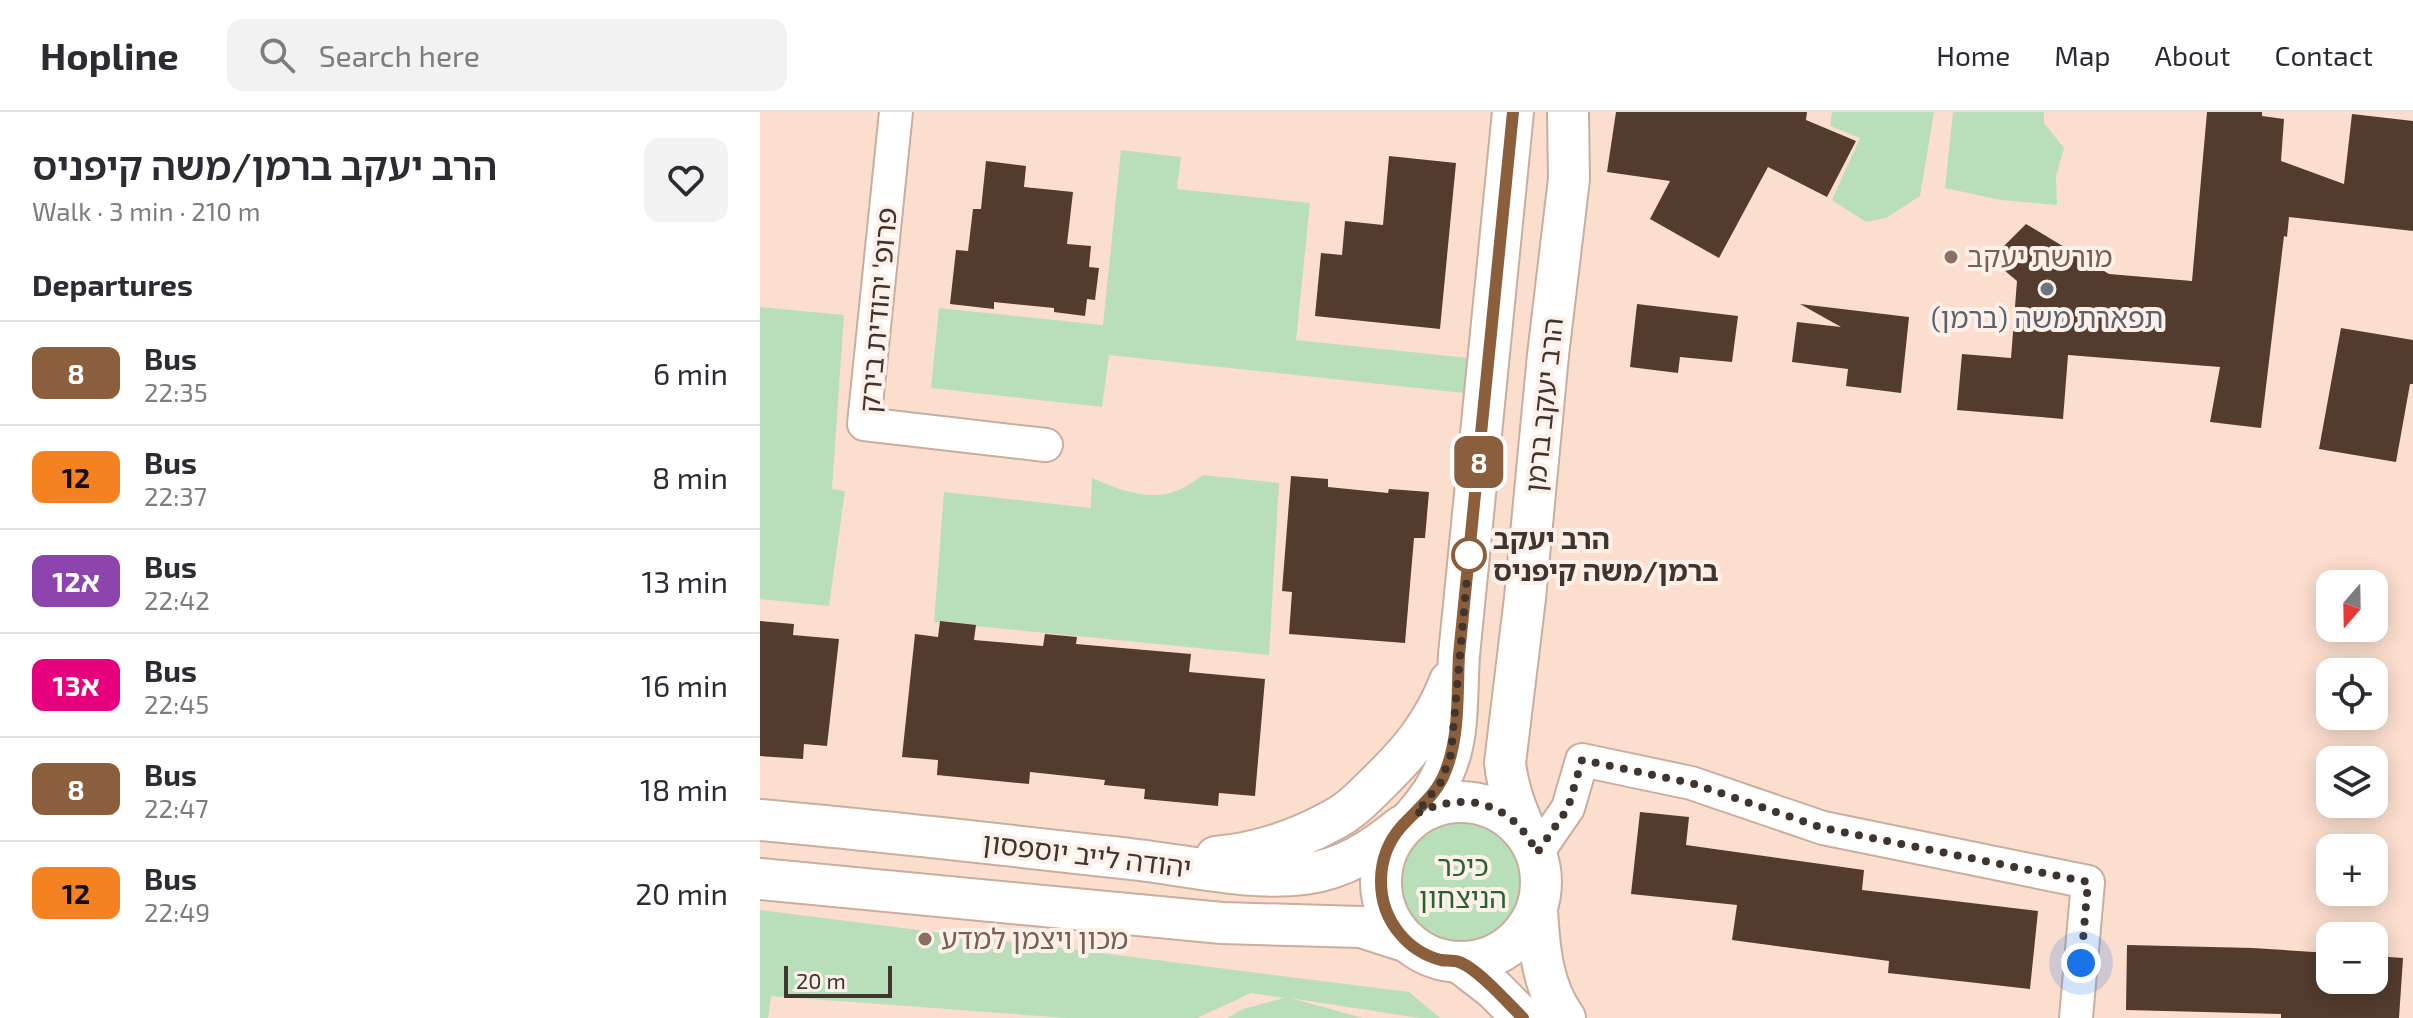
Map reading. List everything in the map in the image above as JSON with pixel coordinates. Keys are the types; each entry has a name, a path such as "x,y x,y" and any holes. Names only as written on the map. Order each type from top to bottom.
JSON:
{"street":[{"name":"פרופ' יהודית בירק","path":"896,112 864,424 1046,445"},
{"name":"הרב יעקב ברמן","path":"1409,820 1441,782 1455,737 1459,655 1513,112"},
{"name":"הרב יעקב ברמן","path":"1532,845 1510,793 1505,763 1569,179 1568,112"},
{"path":"1168,863 1237,855 1271,847 1335,819 1367,795 1418,741 1442,701 1459,655"},
{"path":"1532,845 1568,808 1582,760 1691,783 1823,828 2088,882 2076,1018"},
{"path":"1537,909 1519,938 1502,951 1481,960 1459,962 1431,956 1408,942 1388,916 1381,885 1385,853 1409,820 1448,802 1482,804 1512,820 1532,845 1542,881 1537,909 1539,942 1549,989 1565,1018"},
{"name":"יהודה לייב יוספסון","path":"760,820 1168,863 1244,874 1304,874 1337,867 1355,859 1376,847 1409,820"},
{"name":"יהודה לייב יוספסון","path":"760,879 1170,919 1361,927 1408,942"},
{"path":"1459,962 1494,989 1523,1018"}],"green space":[{"path":"1832,112 1934,112 1920,196 1886,218 1866,222 1832,200 1860,138 1830,126"},
{"path":"1953,112 2044,112 2044,123 2064,148 2056,176 2057,205 2001,200 1945,188"},
{"path":"1121,150 1181,157 1177,189 1310,203 1296,340 1468,358 1464,393 1109,355 1102,407 931,388 939,308 1103,325"},
{"path":"760,307 844,315 832,489 845,491 829,606 760,599"},
{"path":"1203,475 1279,483 1269,655 934,622 944,492 1091,508 1092,478 1135,493 1158,495 1184,488"},
{"name":"כיכר הניצחון","path":"1463,819 1487,824 1507,838 1521,858 1526,882 1521,906 1507,926 1487,940 1463,945 1439,940 1419,926 1405,906 1400,882 1405,858 1419,838 1439,824"},
{"name":"מכון ויצמן למדע","path":"760,910 1409,992 1440,1018 1419,1018 1290,998 1363,1018 1227,1018 1243,1009 1284,998 1251,993 1197,1018 1067,1018 771,996 768,1018 760,1018"}],"building":[{"path":"1616,112 1807,112 1806,120 1856,141 1827,197 1768,167 1719,258 1650,219 1670,181 1607,172"},
{"path":"2207,112 2262,112 2262,116 2284,119 2281,161 2344,184 2352,114 2413,121 2413,231 2289,217 2287,237 2284,236 2261,428 2210,422 2220,367 2068,355 2063,419 1957,410 1962,354 2011,358 2017,281 1991,259 2026,224 2109,274 2192,281"},
{"path":"1389,156 1456,163 1440,329 1315,316 1321,253 1342,255 1345,221 1383,225"},
{"path":"986,161 1026,166 1024,187 1073,192 1067,244 1091,246 1089,267 1099,268 1095,300 1087,299 1085,316 1054,312 1054,308 994,302 994,309 950,304 956,250 968,251 973,209 981,209"},
{"path":"1637,304 1738,316 1732,362 1680,357 1678,373 1630,367"},
{"path":"1800,304 1909,317 1901,393 1846,386 1848,369 1792,362 1797,322 1841,327"},
{"path":"2341,328 2413,340 2413,384 2410,384 2396,462 2319,449"},
{"path":"1291,476 1328,479 1328,487 1388,493 1389,489 1429,492 1425,538 1414,538 1405,643 1289,634 1292,592 1282,591"},
{"path":"760,621 794,624 793,635 839,639 827,746 804,744 803,759 760,756"},
{"path":"940,621 976,625 974,640 1043,646 1045,634 1077,637 1076,644 1191,654 1189,672 1265,679 1255,796 1219,793 1218,806 1144,799 1145,789 1104,785 1105,780 1030,772 1029,784 937,775 938,760 902,757 915,634 938,637"},
{"path":"1640,812 1689,817 1686,845 1864,870 1862,890 2038,911 2030,989 1888,973 1889,961 1732,940 1737,905 1631,894"},
{"path":"2127,945 2316,952 2316,994 2388,994 2388,957 2403,958 2399,1018 2281,1018 2281,1014 2126,1010"}],"bus line":[{"name":"8","path":"1513,112 1459,655 1455,737 1441,782 1432,796 1402,826 1385,853 1381,885 1388,916 1408,942 1423,953 1441,960 1459,962 1494,989 1523,1018"}],"place":[{"name":"מורשת יעקב","path":"1951,257"},
{"name":"תפארת משה (ברמן)","path":"2047,289"},
{"name":"הרב יעקב ברמן/משה קיפניס","path":"1469,555"},
{"name":"מכון ויצמן למדע","path":"925,939"}],"route":[{"path":"1469,555 1455,737 1441,782 1416,814 1437,805 1459,801 1493,808 1521,828 1537,853 1568,808 1582,760 1691,783 1823,828 2088,882 2081,963"}]}
